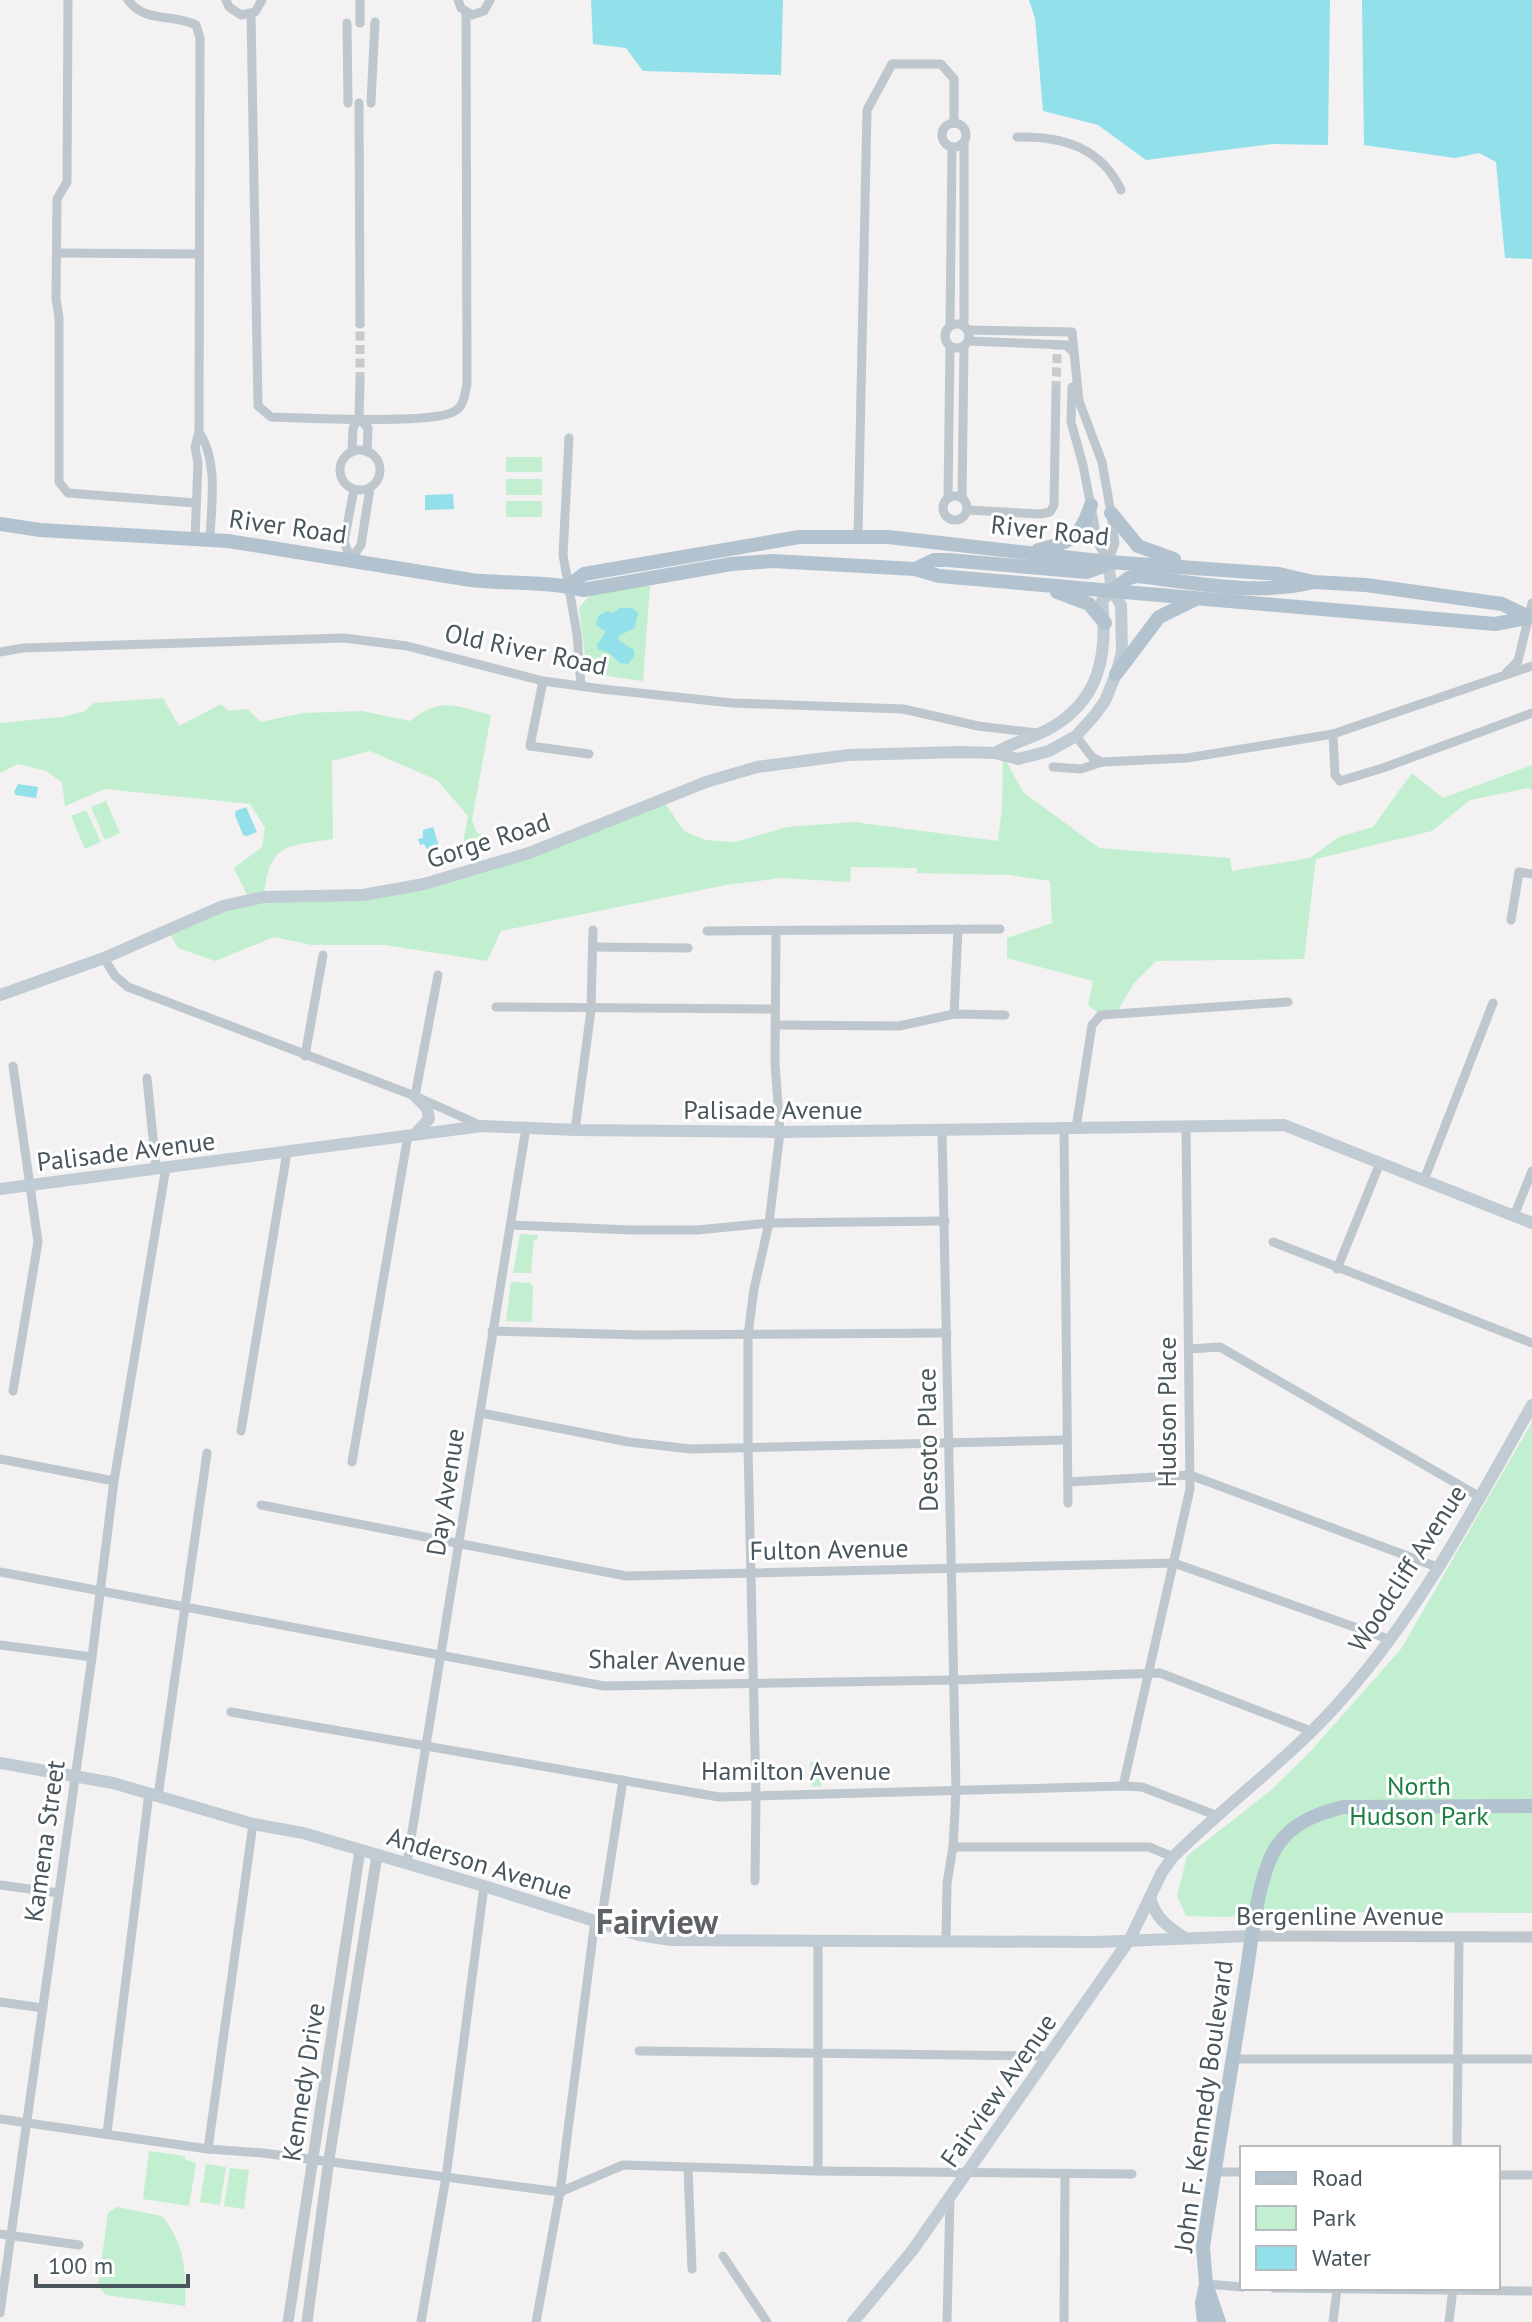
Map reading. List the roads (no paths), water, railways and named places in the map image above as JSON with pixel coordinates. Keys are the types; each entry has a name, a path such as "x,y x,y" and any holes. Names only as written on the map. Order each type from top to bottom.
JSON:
{"main road":[{"path":"1027,552 1065,543 1077,536 1091,505"},
{"path":"1111,513 1138,546 1201,567"},
{"name":"River Road","path":"0,524 40,530 203,539 507,585 568,586 583,590 731,564 773,561 915,569 939,576 1495,624 1531,612"},
{"name":"River Road","path":"568,586 584,574 718,549 799,537 858,536 1108,562 1279,574 1313,582 1366,585 1502,604 1531,612"},
{"path":"915,569 934,560 948,560 1087,572 1108,562"},
{"name":"Gorge Road","path":"0,995 104,958 203,913 244,900 363,895 424,884 529,853 706,782 757,767 849,755 995,753 1018,759 1049,751 1076,736 1105,701 1116,674 1122,652 1121,605 1112,590 1108,562"},
{"path":"1112,590 1137,576 1282,589 1313,582"},
{"path":"1026,582 1082,600 1105,623"},
{"name":"Gorge Road","path":"995,753 1066,720 1091,688 1104,651 1102,601 1112,590"},
{"path":"1116,674 1159,617 1198,598"},
{"path":"412,1134 427,1123 429,1114 415,1096"},
{"name":"Palisade Avenue","path":"0,1189 482,1126 780,1132 1284,1125 1532,1223"},
{"name":"Woodcliff Avenue","path":"1162,1872 1173,1857 1268,1775 1342,1700 1391,1640 1480,1497 1532,1405"},
{"name":"Anderson Avenue","path":"0,1763 75,1776 253,1824 303,1833 639,1935 671,1940 1096,1942 1147,1938"},
{"name":"John F. Kennedy Boulevard","path":"1219,2322 1206,2284 1203,2247 1252,1936 1269,1864 1277,1846 1299,1823 1343,1807 1532,1806"},
{"name":"Fairview Avenue","path":"853,2322 894,2275 1130,1939 1162,1872"},
{"path":"1150,1897 1159,1919 1185,1938"},
{"name":"Bergenline Avenue","path":"1147,1938 1252,1936"},
{"name":"John F. Kennedy Boulevard","path":"1204,2322 1202,2303 1206,2284"}],"street":[{"path":"68,0 67,182 57,199 59,482 68,493 195,503"},
{"path":"128,0 134,9 146,16 185,19 196,25 200,38 199,432 195,447 198,463 195,503 203,539"},
{"path":"226,0 234,12 241,15 251,14 260,7 262,0"},
{"path":"360,0 360,23"},
{"path":"251,14 258,406 271,417 443,416 457,410 465,398 467,384 466,13 458,0"},
{"path":"466,13 472,15 484,11 490,0"},
{"path":"371,103 375,22"},
{"path":"347,23 353,103 360,324"},
{"path":"858,536 867,110 892,64 941,64 954,79 954,123"},
{"path":"964,142 959,147 952,147 945,143 942,132 947,125 954,123 964,128 966,135 962,498 967,510"},
{"path":"1017,137 1037,136 1074,143 1089,151 1109,169 1121,190"},
{"path":"952,147 950,326 945,339 950,347 948,498 943,510 948,518 957,520 967,510 1050,512 1054,505 1056,390"},
{"path":"57,253 199,254"},
{"path":"950,326 1072,332 1074,377 1071,422 1098,543 1108,562"},
{"path":"950,347 966,344 1066,345 1074,353"},
{"path":"1074,377 1079,401 1102,462 1115,543 1108,562"},
{"path":"360,381 359,418 353,428 352,452 343,461 341,475 343,481 354,489 370,488"},
{"path":"359,418 368,428 367,452"},
{"path":"199,432 207,444 211,464 203,539"},
{"path":"569,438 563,555 577,634 581,686"},
{"path":"351,559 361,545 370,488 377,480 380,469 376,459 367,452 352,452"},
{"path":"351,559 344,542 354,489"},
{"path":"948,498 962,498"},
{"path":"1501,676 1518,661 1531,612"},
{"name":"Old River Road","path":"0,652 23,648 344,638 441,652 543,681 732,703 903,709 978,726 1040,734"},
{"path":"1053,767 1081,769 1102,762 1187,758 1333,734 1532,666"},
{"path":"543,681 530,746 589,754"},
{"path":"1333,734 1335,775 1340,781 1532,713"},
{"path":"1076,736 1092,757 1102,762"},
{"path":"1511,920 1519,872 1532,874"},
{"path":"954,1014 958,929"},
{"path":"707,931 1000,929"},
{"path":"575,1130 591,1010 593,930"},
{"path":"755,1881 755,1683 750,1573 748,1335 754,1289 769,1223 780,1132 775,1025 776,931"},
{"path":"593,947 688,948"},
{"path":"305,1056 323,955"},
{"path":"104,958 115,976 128,987 415,1096 482,1126"},
{"path":"415,1096 438,975"},
{"path":"1068,1503 1070,1128 1096,1019 1107,1013 1288,1002"},
{"path":"1424,1180 1493,1003"},
{"path":"496,1007 775,1009"},
{"path":"775,1025 899,1026 954,1014 1005,1015"},
{"path":"13,1066 38,1242 13,1391"},
{"name":"Kamena Street","path":"0,2313 5,2235 27,2122 114,1481 161,1168 147,1078"},
{"name":"Hudson Place","path":"1123,1786 1190,1489 1186,1126"},
{"name":"Day Avenue","path":"407,1863 526,1128"},
{"name":"Desoto Place","path":"942,1130 956,1791 953,1847 947,1883 946,1941"},
{"path":"352,1462 412,1134"},
{"path":"241,1431 287,1152"},
{"path":"1337,1269 1380,1163"},
{"path":"1514,1216 1532,1171"},
{"path":"511,1225 697,1230 769,1223 945,1221"},
{"path":"1273,1242 1532,1343"},
{"path":"492,1331 641,1335 947,1333"},
{"path":"1189,1349 1220,1347 1480,1497"},
{"path":"481,1413 663,1447 691,1449 1067,1440"},
{"path":"107,2133 153,1795 186,1606 207,1453"},
{"path":"0,1459 114,1481"},
{"path":"1068,1482 1190,1475 1437,1567"},
{"name":"Fulton Avenue","path":"261,1505 626,1576 1174,1563 1391,1640"},
{"name":"Shaler Avenue","path":"0,1572 604,1686 1160,1673 1311,1731"},
{"path":"0,1645 92,1657"},
{"name":"Hamilton Avenue","path":"231,1712 719,1797 1123,1786 1142,1787 1218,1816"},
{"path":"536,2322 560,2192 598,1921 623,1780"},
{"path":"208,2149 253,1824"},
{"path":"953,1847 1149,1847 1173,1857"},
{"name":"Kennedy Drive","path":"288,2322 360,1850"},
{"name":"Kennedy Drive","path":"307,2322 328,2163 377,1855"},
{"path":"0,1885 59,1893"},
{"path":"421,2322 446,2177 484,1886"},
{"path":"349,1933 365,1934"},
{"name":"Bergenline Avenue","path":"1252,1936 1532,1937"},
{"path":"1457,2146 1459,1937"},
{"path":"818,1940 818,2171"},
{"path":"0,2002 43,2008"},
{"path":"337,2005 353,2006"},
{"path":"639,2051 1048,2056"},
{"path":"1233,2059 1532,2059"},
{"path":"327,2072 342,2074"},
{"path":"0,2119 208,2149 263,2153 560,2192 623,2165 818,2171 1132,2174"},
{"path":"688,2168 692,2269"},
{"path":"1214,2172 1240,2172"},
{"path":"1064,2322 1065,2174"},
{"path":"1500,2175 1532,2175"},
{"path":"947,2322 951,2194"},
{"path":"5,2235 79,2245"},
{"path":"723,2256 767,2322"},
{"path":"1206,2284 1240,2287"},
{"path":"1333,2322 1337,2290"},
{"path":"1449,2322 1453,2290"},
{"path":"1492,2290 1532,2291"}],"water":[{"path":"591,0 783,0 781,75 643,71 626,48 593,44"},
{"path":"1029,0 1330,0 1328,145 1272,144 1146,160 1098,125 1043,111 1035,18"},
{"path":"1362,0 1532,0 1532,259 1505,258 1496,162 1479,153 1455,158 1364,145"},
{"path":"453,494 454,509 425,510 425,495"},
{"path":"620,608 632,608 638,613 635,628 620,635 618,640 634,650 628,664 620,663 609,653 598,649 597,645 606,632 596,625 598,616"},
{"path":"18,784 38,787 36,798 16,795 14,792"},
{"path":"246,807 257,832 247,836 243,835 235,815 236,811"},
{"path":"433,827 439,846 428,851 418,839 423,838 423,830"}],"tunnel":[{"path":"360,324 360,381"},
{"path":"1056,390 1058,324"}],"district":[{"name":"Fairview","path":"657,1921"}],"park label":[{"name":"North Hudson Park","path":"1419,1800"}]}
